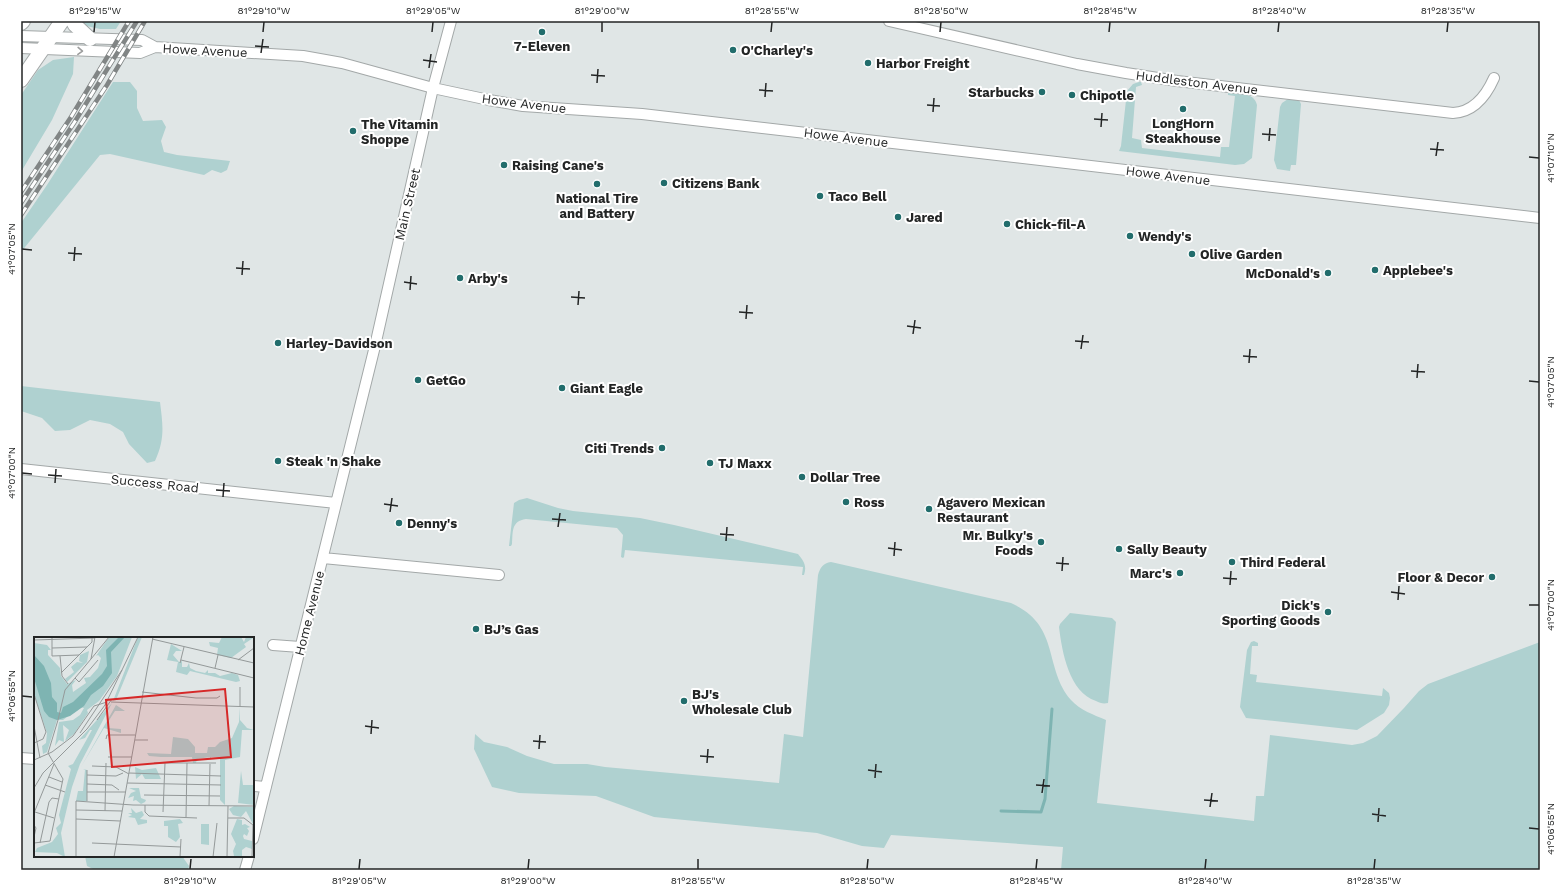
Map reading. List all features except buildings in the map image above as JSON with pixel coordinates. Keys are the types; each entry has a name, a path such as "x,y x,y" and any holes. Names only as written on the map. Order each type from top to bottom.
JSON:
{"highway":[{"path":"21,80 41,49 62,21"},
{"path":"73,21 75,25 90,39"}],"street":[{"name":"Main Street","path":"364,387 433,88 451,21"},
{"name":"Huddleston Avenue","path":"889,21 1077,64 1126,73 1177,81 1453,113 1464,111 1480,101 1488,91 1494,78"},
{"name":"Howe Avenue","path":"21,36 142,40 155,47 302,56 342,63 433,88 523,106 642,114 1540,218"},
{"name":"Howe Avenue","path":"21,48 140,53 155,47"},
{"name":"Home Avenue","path":"254,835 364,387"},
{"name":"Success Road","path":"21,469 336,504"},
{"path":"323,558 499,575"},
{"path":"273,644 300,647"},
{"path":"21,758 34,759"},
{"path":"254,786 266,787"},
{"path":"245,870 249,857"}],"shaded area":[{"path":"81,21 121,21 116,29 100,29 82,25"},
{"path":"74,57 73,74 52,120 21,172 21,95 38,70 53,60"},
{"path":"113,82 130,82 137,91 137,108 143,121 162,120 166,127 161,141 164,152 177,155 230,161 227,170 221,173 212,170 204,175 110,154 100,155 21,252 21,223"},
{"path":"1141,82 1142,85 1136,87 1132,138 1141,140 1142,148 1220,157 1221,147 1229,147 1235,96 1228,95 1228,93 1246,94 1253,98 1257,105 1252,158 1244,164 1235,165 1119,151 1121,146 1127,91 1133,84"},
{"path":"1288,99 1299,100 1301,104 1296,165 1291,165 1290,171 1277,169 1274,160 1280,107 1282,103"},
{"path":"21,386 160,402 162,439 155,461 147,463 129,444 123,432 110,424 90,420 70,430 55,431 42,418 21,411"},
{"path":"527,498 558,508 640,518 798,554 804,564 804,575 802,575 803,567 625,550 623,558 621,557 623,535 617,528 526,519 521,520 515,525 512,544 509,546 514,503"},
{"path":"831,562 1011,603 1027,612 1038,623 1045,635 1062,687 1071,700 1083,709 1106,720 1097,803 1254,821 1256,796 1264,796 1270,735 1352,745 1363,743 1377,736 1419,691 1428,684 1540,642 1540,870 1061,870 1063,847 891,835 884,848 862,846 817,833 654,817 596,796 519,793 492,787 474,749 475,734 484,742 507,747 527,756 554,764 587,764 605,767 779,783 784,734 803,737 818,575 822,566"},
{"path":"1070,613 1112,618 1116,622 1108,703 1100,703 1087,696 1079,689 1068,670 1062,648 1059,627"},
{"path":"1254,641 1258,643 1258,646 1252,646 1250,674 1257,675 1256,682 1382,696 1383,688 1389,693 1389,705 1384,713 1357,730 1246,718 1240,707 1247,650 1251,642"},
{"path":"85,857 183,857 189,866 188,870 95,870 87,866"}],"waterway":[{"path":"1001,811 1041,812 1045,799 1052,709"}],"railway":[{"path":"21,192 71,117 129,21"},
{"path":"21,203 74,123 137,21"},
{"path":"21,215 107,85 145,21"}],"place":[{"name":"7-Eleven","path":"542,32"},
{"name":"O'Charley's","path":"733,50"},
{"name":"Harbor Freight","path":"868,63"},
{"name":"Starbucks","path":"1042,92"},
{"name":"Chipotle","path":"1072,95"},
{"name":"LongHorn Steakhouse","path":"1183,109"},
{"name":"The Vitamin Shoppe","path":"353,131"},
{"name":"Raising Cane's","path":"504,165"},
{"name":"Citizens Bank","path":"664,183"},
{"name":"National Tire and Battery","path":"597,184"},
{"name":"Taco Bell","path":"820,196"},
{"name":"Jared","path":"898,217"},
{"name":"Chick-fil-A","path":"1007,224"},
{"name":"Wendy's","path":"1130,236"},
{"name":"Olive Garden","path":"1192,254"},
{"name":"Applebee's","path":"1375,270"},
{"name":"McDonald's","path":"1328,273"},
{"name":"Arby's","path":"460,278"},
{"name":"Harley-Davidson","path":"278,343"},
{"name":"GetGo","path":"418,380"},
{"name":"Giant Eagle","path":"562,388"},
{"name":"Citi Trends","path":"662,448"},
{"name":"Steak 'n Shake","path":"278,461"},
{"name":"TJ Maxx","path":"710,463"},
{"name":"Dollar Tree","path":"802,477"},
{"name":"Ross","path":"846,502"},
{"name":"Agavero Mexican Restaurant","path":"929,509"},
{"name":"Denny's","path":"399,523"},
{"name":"Mr. Bulky's Foods","path":"1041,542"},
{"name":"Sally Beauty","path":"1119,549"},
{"name":"Third Federal","path":"1232,562"},
{"name":"Marc's","path":"1180,573"},
{"name":"Floor & Decor","path":"1492,577"},
{"name":"Dick's Sporting Goods","path":"1328,612"},
{"name":"BJ’s Gas","path":"476,629"},
{"name":"BJ's Wholesale Club","path":"684,701"}]}
